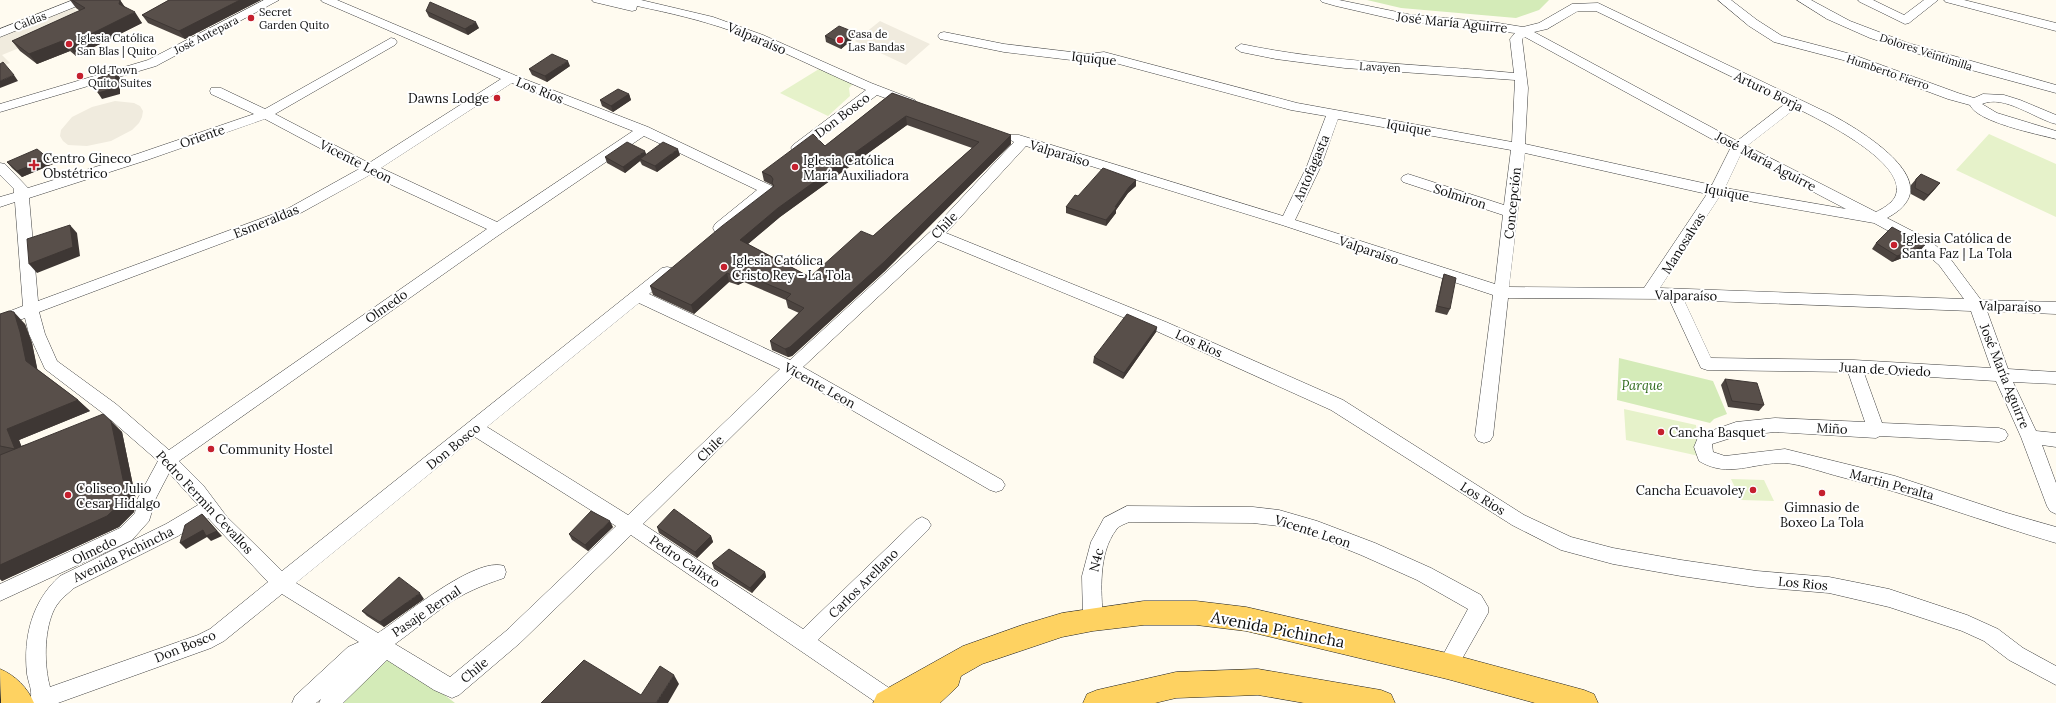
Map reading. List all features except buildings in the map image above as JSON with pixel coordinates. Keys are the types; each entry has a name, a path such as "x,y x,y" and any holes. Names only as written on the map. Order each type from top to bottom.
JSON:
{"main road":[{"name":"Avenida Pichincha","path":"889,702 973,655 1028,635 1062,625 1093,619 1144,613 1196,613 1246,619 1447,666 1584,703"},
{"path":"926,703 928,695 973,655"},
{"path":"0,682 38,702"},
{"path":"1097,703 1176,686 1258,682 1381,703"}],"street":[{"name":"Caldas","path":"0,33 83,0"},
{"name":"José Antepara","path":"0,108 152,63 273,0"},
{"name":"Los Rios","path":"327,0 511,78 643,130 756,178 767,189 709,238"},
{"name":"Valparaíso","path":"598,0 657,12 714,21"},
{"name":"Valparaíso","path":"622,0 659,6 738,29 882,93 925,108"},
{"name":"José María Aguirre","path":"1326,0 1355,8 1404,18 1504,26 1523,30 1738,147 1923,243 1944,261 1977,305 2002,375 2030,437 2056,506"},
{"name":"Humberto Fierro","path":"1724,0 1753,23 1778,39 1853,60 1953,96 1975,102 1977,107 1992,116 2056,135"},
{"name":"Dolores Veintimilla","path":"1803,0 1828,16 1873,35 1988,72 2056,89"},
{"path":"1864,0 1905,20 1932,0"},
{"path":"1950,0 2056,27"},
{"name":"Arturo Borja","path":"1523,30 1543,26 1576,6 1598,7 1795,103 1856,135 1873,147 1891,164 1900,181 1903,191 1900,202 1876,218"},
{"name":"Concepción","path":"1484,436 1512,213 1522,107 1521,77 1516,39 1523,30"},
{"name":"Iquique","path":"944,36 1004,48 1088,58 1104,56 1296,106 1518,147 1716,191 1876,218"},
{"name":"Oriente","path":"0,202 142,157 266,114 391,42"},
{"name":"Lavayen","path":"1241,48 1305,60 1352,65 1447,70 1521,77"},
{"name":"Esmeraldas","path":"0,321 292,212 370,170 511,78"},
{"name":"Vicente Leon","path":"216,91 266,114 370,170 498,228"},
{"name":"Don Bosco","path":"784,158 808,140 830,134 882,93"},
{"path":"1975,102 1984,97 2006,100 2056,120"},
{"name":"Manosalvas","path":"1648,294 1716,191 1738,147 1795,103"},
{"name":"Antofagasta","path":"1287,222 1314,166 1334,113"},
{"name":"Olmedo","path":"0,593 114,541 126,534 143,516 147,498 167,460 498,228 643,130"},
{"name":"Valparaíso","path":"1005,135 1023,142 1287,222 1501,292 1674,294 2056,308"},
{"name":"Chile","path":"378,644 441,683 452,688 513,637 631,525 792,368 936,235 1023,142"},
{"path":"0,167 21,188 23,195"},
{"name":"Solmiron","path":"1408,179 1512,213"},
{"name":"Pedro Fermin Cevallos","path":"23,195 31,310 37,334 51,365 110,408 167,460 211,507 222,522 282,584 378,644"},
{"name":"Los Rios","path":"936,235 1160,326 1337,405 1518,520 1567,544 1613,556 1681,568 1757,579 1829,585 1889,598 1968,624 1991,635 2016,654 2056,676"},
{"name":"Don Bosco","path":"38,702 204,642 230,625 639,296 679,262"},
{"name":"Manosalvas","path":"1674,294 1704,360 1707,364 1714,364"},
{"name":"Vicente Leon","path":"639,296 792,368 996,485"},
{"name":"Juan de Oviedo","path":"1714,364 1854,366 2056,378"},
{"path":"1854,366 1876,431"},
{"name":"Miño","path":"1725,463 1715,462 1705,456 1703,447 1706,440 1736,429 1775,425 1876,431 1999,435"},
{"name":"Pedro Calixto","path":"475,428 631,525 804,641 889,702"},
{"path":"2030,437 2056,440"},
{"name":"Martin Peralta","path":"1725,463 1785,456 1895,483 2056,535"},
{"path":"147,498 166,480 183,476"},
{"name":"Avenida Pichincha","path":"38,702 37,637 44,611 54,594 67,582 167,533 211,507"},
{"name":"Vicente Leon","path":"1127,514 1253,516 1279,518 1361,546 1424,574 1474,601 1478,607 1478,613 1447,666"},
{"name":"N4c","path":"1093,619 1091,576 1100,542 1110,523 1127,514"},
{"name":"Carlos Arellano","path":"804,641 922,525"},
{"name":"Pasaje Bernal","path":"378,644 438,600 471,581 497,572"},
{"path":"302,703 355,652 378,644 378,657 329,703"}],"green space":[{"path":"1367,0 1549,0 1539,10 1516,18 1401,8"},
{"path":"819,69 853,84 849,88 850,96 828,116 780,93"},
{"path":"1989,134 2056,164 2056,217 1956,170"},
{"name":"Parque","path":"1619,358 1713,381 1727,414 1714,419 1710,423 1617,400"},
{"name":"Cancha Basquet","path":"1624,409 1696,425 1699,456 1626,440"},
{"name":"Cancha Ecuavoley","path":"1731,479 1764,480 1774,501 1741,500"},
{"path":"391,654 455,703 340,703"}],"shaded area":[{"path":"72,7 87,20 2,55 10,63 0,67 0,36"},
{"path":"880,21 930,44 906,65 855,41"},
{"path":"115,101 134,103 140,106 143,111 139,123 132,130 111,141 87,146 68,145 63,141 60,136 61,130 72,117 92,107"}],"place":[{"name":"Secret Garden Quito","path":"251,18"},
{"name":"Casa de Las Bandas","path":"840,40"},
{"name":"Iglesia Católica San Blas | Quito","path":"69,44"},
{"name":"Old Town Quito Suites","path":"80,76"},
{"name":"Dawns Lodge","path":"497,98"},
{"name":"Centro Gineco Obstétrico","path":"34,165"},
{"name":"Iglesia Católica María Auxiliadora","path":"795,167"},
{"name":"Iglesia Católica de Santa Faz | La Tola","path":"1894,245"},
{"name":"Iglesia Católica Cristo Rey - La Tola","path":"724,267"},
{"name":"Cancha Basquet","path":"1661,432"},
{"name":"Community Hostel","path":"211,449"},
{"name":"Cancha Ecuavoley","path":"1753,490"},
{"name":"Gimnasio de Boxeo La Tola","path":"1822,493"},
{"name":"Coliseo Julio Cesar Hidalgo","path":"68,495"}]}
